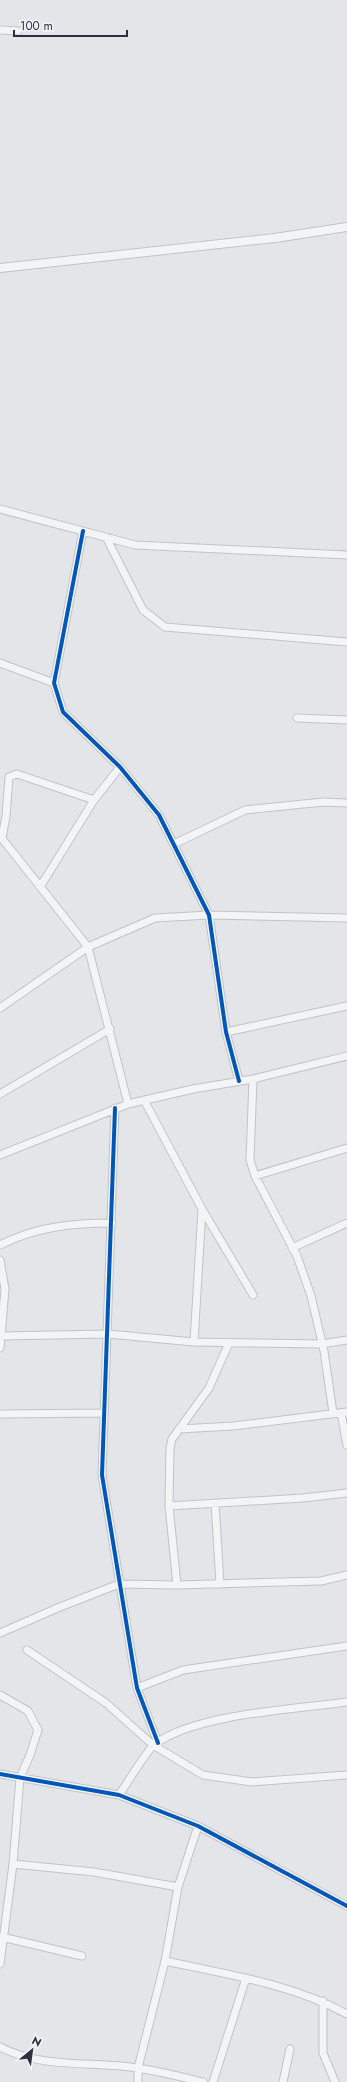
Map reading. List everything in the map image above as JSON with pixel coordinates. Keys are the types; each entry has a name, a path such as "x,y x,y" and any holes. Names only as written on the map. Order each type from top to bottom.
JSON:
{"street":[{"path":"0,30 18,31"},
{"path":"0,268 275,238 347,227"},
{"path":"0,508 135,545 347,555"},
{"path":"83,531 54,683 63,712 120,767 159,815 209,915 226,1032 239,1081"},
{"path":"106,538 143,610 165,627 347,642"},
{"path":"0,663 54,683"},
{"path":"297,718 347,720"},
{"path":"40,887 94,800 120,767"},
{"path":"94,800 17,774 12,775 9,777 6,816 1,837 88,947 128,1104"},
{"path":"174,844 245,810 323,802 347,803"},
{"path":"0,1008 88,947 156,918 209,915 347,918"},
{"path":"226,1032 347,1006"},
{"path":"0,1094 110,1029"},
{"path":"0,1155 128,1104 193,1089 253,1079 347,1056"},
{"path":"253,1079 250,1160 255,1176 292,1248 311,1296 322,1344 332,1413"},
{"path":"144,1100 202,1209 253,1295"},
{"path":"115,1108 102,1475 137,1688 155,1744"},
{"path":"255,1176 347,1148"},
{"path":"194,1342 202,1209"},
{"path":"0,1245 28,1232 50,1227 82,1223 112,1223"},
{"path":"292,1248 347,1223"},
{"path":"0,1260 5,1289 0,1348"},
{"path":"0,1336 108,1334 194,1342 229,1343 322,1344 347,1340"},
{"path":"177,1585 169,1506 170,1448 172,1439 209,1388 229,1343"},
{"path":"179,1429 233,1426 344,1412 347,1445"},
{"path":"0,1414 104,1413"},
{"path":"169,1506 303,1498 347,1493"},
{"path":"216,1503 220,1584"},
{"path":"0,1632 119,1584 177,1585 321,1581 347,1576"},
{"path":"137,1688 183,1670 347,1646"},
{"path":"27,1650 106,1703 155,1744 203,1775 252,1782 347,1775"},
{"path":"0,1695 28,1711 38,1730 30,1755 20,1778 13,1864 2,1937 0,1964"},
{"path":"120,1795 155,1744 188,1726 256,1714 347,1702"},
{"path":"0,1774 120,1795 198,1826 347,1906"},
{"path":"138,2082 138,2068 165,1961 178,1887 198,1826"},
{"path":"13,1864 94,1872 178,1887"},
{"path":"2,1937 82,1956"},
{"path":"165,1961 246,1978 323,2001 347,2014"},
{"path":"213,2082 246,1978"},
{"path":"323,2001 323,2053 335,2082"},
{"path":"0,2047 16,2056 33,2060 138,2068 203,2082"},
{"path":"283,2082 290,2049"}],"cycle path":[{"path":"83,531 54,683 63,712 120,767 159,815 209,915 226,1032 239,1081"},
{"path":"115,1108 102,1475 137,1688 158,1743"},
{"path":"0,1774 119,1795 198,1826 347,1906"}]}
